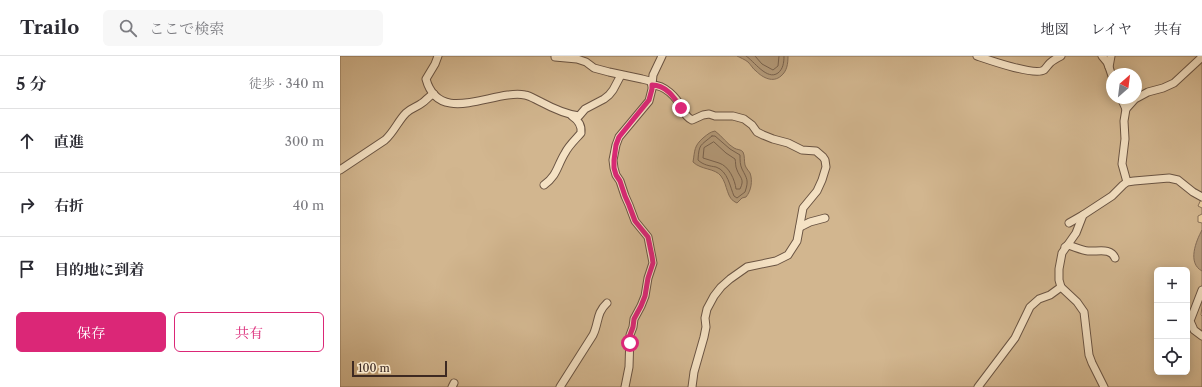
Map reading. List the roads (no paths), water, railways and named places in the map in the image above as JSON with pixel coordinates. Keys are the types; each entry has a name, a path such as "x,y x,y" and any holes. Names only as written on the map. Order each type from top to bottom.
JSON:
{"lane":[{"path":"438,56 426,79 434,94 443,101 456,104 524,94 578,120 581,133 567,149 557,172 549,182 544,185"},
{"path":"625,387 630,358 630,335 634,319 645,296 648,278 653,263 648,237 635,221 620,181 616,175 614,160 616,145 619,137 649,100 652,89 653,75 662,56"},
{"path":"977,56 992,62 1037,72 1044,70 1050,63 1061,56"},
{"path":"1102,56 1109,67"},
{"path":"1109,67 1111,56"},
{"path":"555,57 577,59 586,62 594,68 650,81 652,85"},
{"path":"1126,109 1136,99 1148,92 1164,88 1174,83 1202,57"},
{"path":"569,115 579,116 585,109 604,99 613,90 621,75"},
{"path":"652,85 658,85 667,90 674,97 683,113 692,120 709,114 715,116 733,116 744,119 752,125 757,132 763,135 788,143 802,150 813,150 820,154 825,160 826,167 817,191 803,208 797,241 788,255 776,261 747,267 730,279 714,296 707,309 705,318 706,327 694,372 692,387"},
{"path":"340,170 390,136 410,109 424,102 430,95 434,94"},
{"path":"1124,104 1126,109 1124,121 1125,140 1122,164 1127,182"},
{"path":"1069,223 1112,196 1127,182 1169,178 1178,180 1202,197"},
{"path":"1083,215 1076,233 1062,253 1059,269 1059,280 1061,287 1077,302 1084,312 1092,363 1104,387"},
{"path":"800,227 810,222 825,218"},
{"path":"1065,248 1068,245 1089,251 1109,252 1114,254 1115,258"},
{"path":"978,387 1016,338 1030,307 1039,299 1050,295 1061,287"},
{"path":"1202,290 1190,321 1194,330 1202,336"},
{"path":"560,387 597,328 598,316 606,303"}],"water":[{"path":"737,56 788,56 785,72 778,78 768,79 762,76 744,59"},
{"path":"715,131 735,149 743,152 746,168 751,176 751,186 749,192 746,197 742,198 737,203 733,201 729,195 721,176 718,173 696,165 693,162 695,148 698,143 708,134"},
{"path":"1202,230 1202,271 1195,263 1194,252 1197,240"}]}
